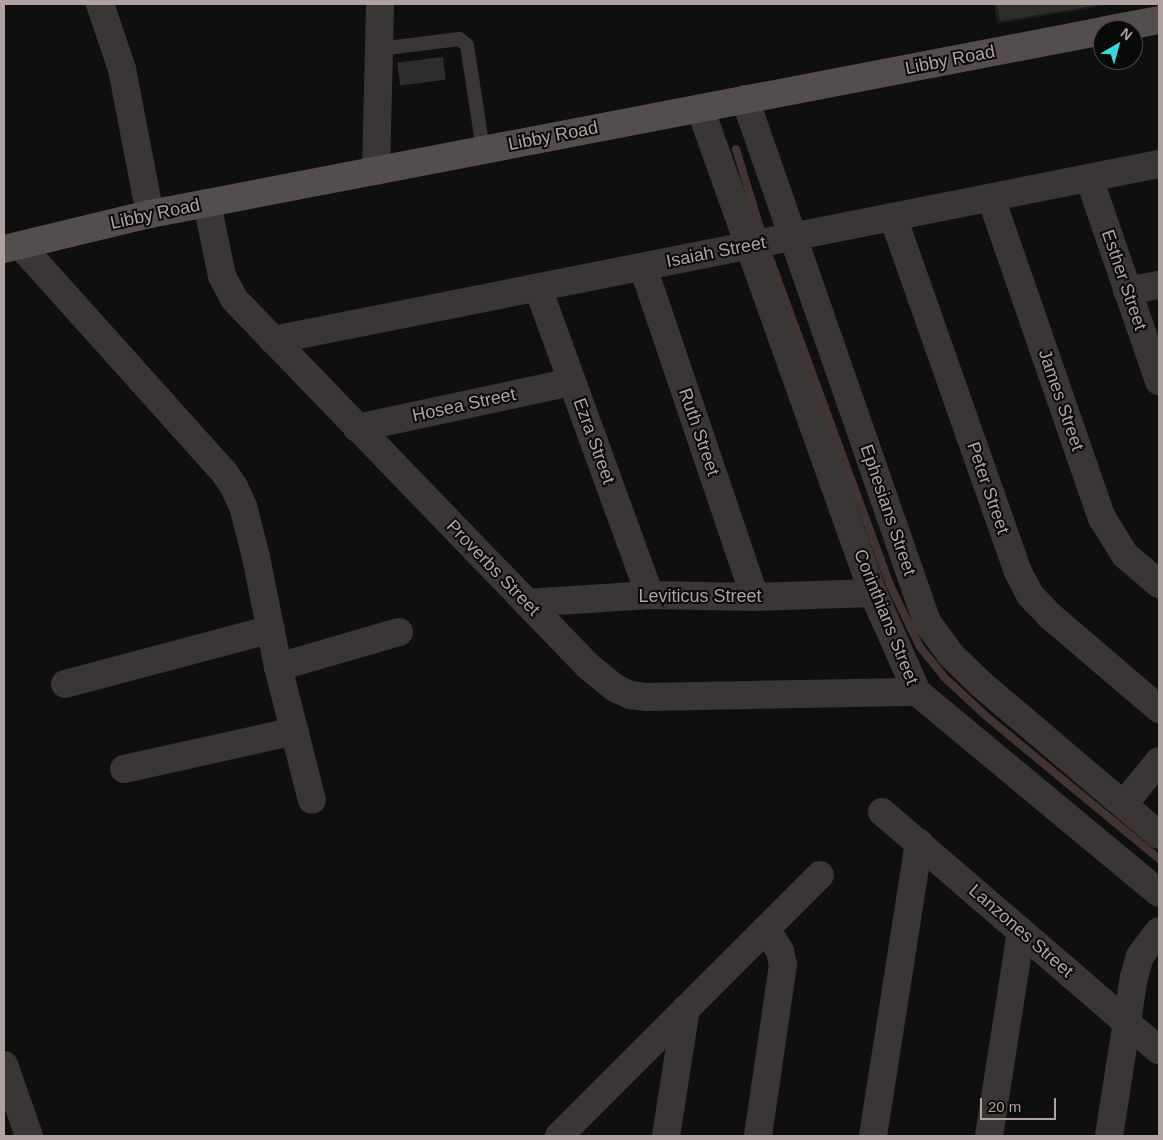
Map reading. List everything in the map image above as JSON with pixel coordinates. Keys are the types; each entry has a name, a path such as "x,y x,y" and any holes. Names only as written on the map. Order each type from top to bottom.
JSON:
{"main road":[{"name":"Libby Road","path":"1143,23 1159,20"},
{"name":"Libby Road","path":"13,248 150,214 1093,32"}],"street":[{"path":"100,4 122,69 150,214"},
{"path":"376,170 380,4"},
{"name":"Ephesians Street","path":"745,99 927,622 950,654 981,684 1159,835"},
{"name":"Corinthians Street","path":"700,108 873,593 916,692 1159,893"},
{"name":"Isaiah Street","path":"273,340 1159,164"},
{"name":"Esther Street","path":"1089,178 1159,381"},
{"name":"James Street","path":"991,198 1102,518 1125,555 1159,584"},
{"name":"Proverbs Street","path":"207,203 227,289 273,340 602,679 630,695 916,692"},
{"name":"Peter Street","path":"893,217 1018,572 1030,594 1049,615 1159,709"},
{"path":"13,248 224,472 243,506 278,667 312,800"},
{"name":"Ruth Street","path":"642,267 755,597"},
{"path":"1127,291 1159,285"},
{"name":"Ezra Street","path":"538,288 650,595"},
{"name":"Hosea Street","path":"358,428 572,382"},
{"name":"Leviticus Street","path":"527,603 650,595 755,597 873,593"},
{"path":"65,684 271,629"},
{"path":"278,667 400,632"},
{"path":"124,769 295,731"},
{"path":"1124,804 1159,761"},
{"name":"Lanzones Street","path":"882,812 1159,1050"},
{"path":"873,1136 919,843"},
{"path":"559,1136 820,875"},
{"path":"758,1136 782,975 780,951 766,929"},
{"path":"989,1136 1021,931"},
{"path":"1109,1136 1125,1021 1140,956 1159,931"},
{"path":"666,1136 686,1010"},
{"path":"4,1065 29,1136"}],"lane":[{"path":"379,49 459,39 466,45 483,150"}],"shaded area":[{"path":"994,4 1114,4 997,24"}],"building":[{"path":"997,4 1093,4 1093,6 1000,21"},
{"path":"443,57 446,80 400,85 397,63"}],"waterway":[{"path":"736,149 760,228"},
{"path":"769,256 890,585 920,647 944,677 987,717 1159,859"}]}
